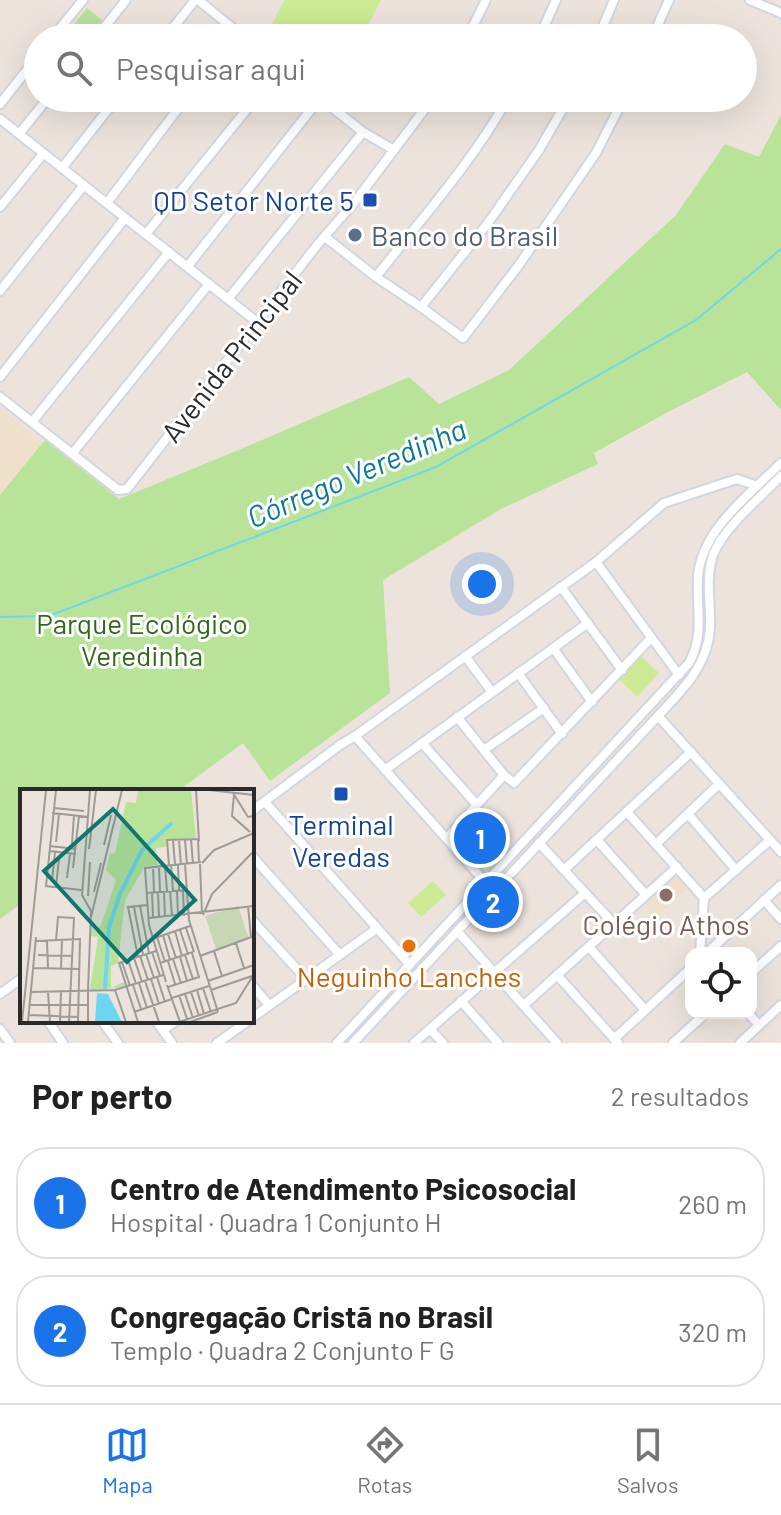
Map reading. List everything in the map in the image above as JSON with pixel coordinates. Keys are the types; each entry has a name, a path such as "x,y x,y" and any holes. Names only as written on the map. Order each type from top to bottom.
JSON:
{"street":[{"path":"63,24 83,0"},
{"path":"107,24 126,0"},
{"path":"177,24 197,0 222,24"},
{"path":"545,24 556,0"},
{"path":"604,24 614,0"},
{"path":"658,24 669,0"},
{"path":"750,0 781,13"},
{"path":"474,24 485,1"},
{"path":"0,104 24,74"},
{"path":"19,134 37,112"},
{"path":"62,168 106,112"},
{"path":"107,203 175,112"},
{"path":"146,234 245,112"},
{"path":"188,266 309,112"},
{"path":"338,112 363,132 394,150"},
{"name":"Avenida Principal","path":"0,397 118,490 130,487 422,112"},
{"path":"376,277 500,112"},
{"path":"421,307 488,223 539,150 561,112"},
{"path":"325,237 463,338 579,179 617,112"},
{"path":"0,119 257,322"},
{"path":"228,299 363,132"},
{"path":"0,207 43,154"},
{"path":"0,291 84,185"},
{"path":"0,377 125,218"},
{"path":"32,422 169,252"},
{"path":"72,454 209,284"},
{"path":"353,1043 695,675 704,657 699,634 698,575 703,550 717,527 781,463"},
{"path":"337,1043 678,676 710,631 708,578 713,554 726,532 781,476"},
{"path":"254,810 596,562 664,503 737,479 758,486"},
{"path":"596,562 680,682 687,684"},
{"path":"561,587 622,670"},
{"path":"385,770 588,623"},
{"path":"457,717 514,783 651,638"},
{"path":"553,648 592,702"},
{"path":"465,656 492,692"},
{"path":"518,673 562,734"},
{"path":"670,685 677,686 678,694"},
{"path":"484,750 544,708"},
{"path":"658,716 781,852"},
{"path":"355,736 486,883"},
{"path":"422,743 477,805"},
{"path":"564,870 691,752"},
{"path":"606,753 607,759 615,763"},
{"path":"594,767 602,770 603,776"},
{"path":"447,838 504,775"},
{"path":"656,844 719,784"},
{"path":"265,802 410,965"},
{"path":"627,812 704,898"},
{"path":"688,814 736,870"},
{"path":"538,827 547,836"},
{"path":"597,840 646,895"},
{"path":"700,947 704,898 770,840"},
{"path":"539,843 614,924"},
{"path":"254,862 340,955"},
{"path":"473,867 485,872 497,871"},
{"path":"524,1005 677,867"},
{"path":"713,947 781,885"},
{"path":"414,1043 585,893"},
{"path":"764,900 781,919"},
{"path":"254,922 306,979"},
{"path":"254,1017 376,929"},
{"path":"457,931 557,1043"},
{"path":"757,968 781,946"},
{"path":"589,947 645,1010"},
{"path":"557,975 616,1041 685,973"},
{"path":"0,994 20,982"},
{"path":"254,987 269,1005"},
{"path":"388,989 389,994 396,996"},
{"path":"377,1001 385,1004 384,1010"},
{"path":"461,1001 498,1043"},
{"path":"740,1043 781,1005"},
{"path":"673,1043 699,1019"},
{"path":"754,1019 759,1025"},
{"path":"49,1023 63,1043"},
{"path":"103,1023 118,1043"},
{"path":"158,1023 172,1043"},
{"path":"163,1030 173,1023"},
{"path":"217,1043 246,1023"},
{"path":"0,1029 10,1043"},
{"path":"430,1029 443,1043"},
{"path":"542,1043 550,1035"}],"shaded area":[{"path":"0,408 44,444 0,499"},
{"path":"477,813 505,841 482,863 454,835"},
{"name":"Colégio Athos","path":"676,872 689,887 655,918 642,902"}],"green space":[{"path":"284,0 381,0 368,24 272,24"},
{"path":"87,8 106,23 105,24 74,24"},
{"name":"Parque Ecológico Veredinha","path":"781,115 781,410 747,372 594,453 598,464 501,509 383,580 390,693 270,781 243,743 181,789 20,789 20,904 0,919 0,495 45,440 119,499 409,377 439,404 509,370 676,215 725,144 759,157"},
{"path":"641,656 659,673 637,697 619,679"},
{"path":"433,881 446,895 421,917 408,903"}],"waterway":[{"name":"Córrego Veredinha","path":"0,617 49,616 436,467 696,320 781,249"}],"place":[{"name":"QD Setor Norte 5","path":"370,200"},
{"name":"Banco do Brasil","path":"355,235"},
{"name":"Terminal Veredas","path":"341,794"},
{"name":"Centro de Atendimento Psicosocial","path":"480,838"},
{"name":"Colégio Athos","path":"666,895"},
{"name":"Congregação Cristã no Brasil","path":"493,902"},
{"name":"Neguinho Lanches","path":"409,946"}]}
